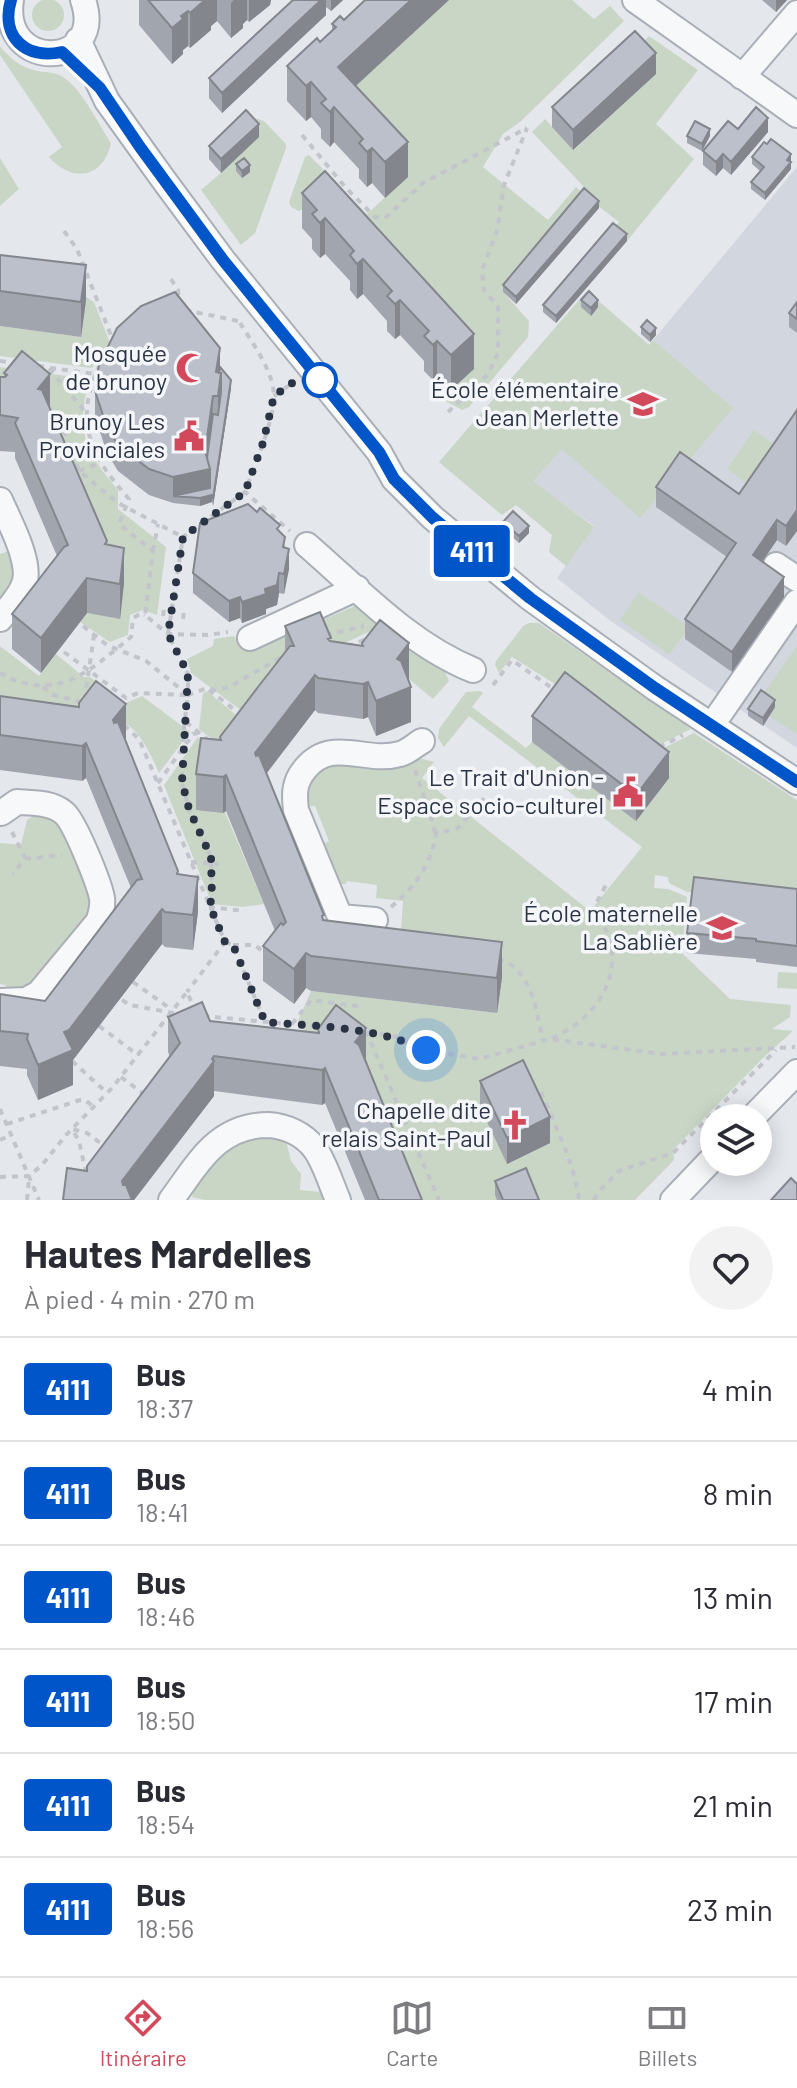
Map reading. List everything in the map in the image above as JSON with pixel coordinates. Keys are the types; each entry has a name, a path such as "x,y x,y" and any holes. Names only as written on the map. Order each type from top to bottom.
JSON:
{"street":[{"path":"11,0 9,25 14,37 23,47 49,55 70,46 84,29 87,17 83,0"},
{"path":"635,0 797,115"},
{"path":"742,77 797,13"},
{"path":"70,46 223,260 379,452 394,479 433,518 574,631 797,782"},
{"path":"0,500 26,563 26,578 21,591 0,619"},
{"path":"307,545 402,627 444,658 473,670"},
{"path":"776,565 797,579"},
{"path":"250,638 357,588"},
{"path":"708,723 797,602"},
{"path":"708,723 797,763"},
{"path":"375,920 340,917 296,810 294,792 300,775 310,763 327,752 376,757 412,747"},
{"path":"0,1001 26,1000 39,993 98,922 102,910 102,896 74,823 63,811 48,804 17,802 1,813"},
{"path":"766,1104 797,1072"},
{"path":"171,1200 215,1143 229,1132 253,1125 277,1126 297,1132 316,1150 338,1200"},
{"path":"673,1200 700,1172"}],"path":[{"path":"302,135 346,188 375,217 385,218 423,183 527,128 504,185 497,231 482,270 484,290 498,307 498,353 488,374 448,412"},
{"path":"64,231 77,249 115,345"},
{"path":"79,277 85,270"},
{"path":"168,634 183,537 245,492 263,443 274,396 264,362 242,322 178,311 178,290 171,279"},
{"path":"85,291 96,298"},
{"path":"110,351 125,335"},
{"path":"87,418 96,374 105,358"},
{"path":"0,361 24,364"},
{"path":"36,366 96,374"},
{"path":"48,367 87,418 99,463 129,499 119,524 153,551"},
{"path":"274,396 295,381"},
{"path":"50,436 87,418"},
{"path":"64,430 79,471 124,510 183,537"},
{"path":"79,471 99,463"},
{"path":"245,492 307,545"},
{"path":"146,616 158,524"},
{"path":"163,616 164,609"},
{"path":"183,619 184,612"},
{"path":"0,673 19,683 43,687 61,683 89,670 131,637 133,618 142,613 168,634 188,674 181,769 183,792 212,864 212,900 209,906"},
{"path":"326,635 367,625 402,627"},
{"path":"83,626 117,649 146,661 188,695"},
{"path":"338,651 387,629 402,627"},
{"path":"168,634 208,635"},
{"path":"84,703 94,635"},
{"path":"64,652 126,698 138,693 188,695 207,688 215,690 242,681 293,651"},
{"path":"493,685 512,660 549,686 558,688"},
{"path":"43,687 53,695 84,703"},
{"path":"207,688 249,721"},
{"path":"66,709 94,702"},
{"path":"119,721 139,739 225,942 255,945 272,960"},
{"path":"185,721 208,740"},
{"path":"648,753 708,723"},
{"path":"158,783 193,734 198,733"},
{"path":"375,920 399,901 424,871 432,856 436,834 412,759 412,747"},
{"path":"436,834 458,828 488,794"},
{"path":"1,813 25,858"},
{"path":"25,858 86,856"},
{"path":"13,874 25,858"},
{"path":"191,862 219,864"},
{"path":"353,1029 397,1037 426,1050 479,1059 550,1039 584,1017 605,988 611,972 611,938 605,923 593,909 606,885"},
{"path":"209,906 245,911"},
{"path":"0,1177 29,1176 42,1165 66,1135 110,1091 225,942"},
{"path":"233,945 265,1022"},
{"path":"497,959 514,965 525,981 543,1042"},
{"path":"133,982 171,1012"},
{"path":"187,992 197,1016"},
{"path":"122,1000 130,1005 197,1016 322,1027"},
{"path":"292,1024 311,1000 363,1007"},
{"path":"215,1018 221,1030"},
{"path":"99,1026 138,1055"},
{"path":"368,1031 439,1200"},
{"path":"550,1039 661,1054 797,1047"},
{"path":"594,1200 619,1171 673,1153 778,1048"},
{"path":"72,1061 110,1091"},
{"path":"121,1077 150,1099"},
{"path":"541,1092 561,1139 579,1200"},
{"path":"7,1124 80,1100 94,1107"},
{"path":"0,1109 39,1200"},
{"path":"72,1129 87,1133 109,1150"},
{"path":"72,1129 79,1141 90,1187"},
{"path":"0,1140 11,1135"},
{"path":"27,1200 29,1176"}],"shaded area":[{"name":"École élémentaire Jean Merlette","path":"797,167 797,748 608,619 557,578 594,526 533,482 502,515 439,462 587,291 649,345"}],"green space":[{"path":"48,-1 59,4 64,15 59,26 48,31 37,26 32,15 37,4"},
{"path":"449,0 572,0 594,19 610,6 624,21 520,122 503,134 483,167 548,220 576,187 584,195 588,191 532,132 545,119 574,150 656,74 635,51 649,36 698,70 656,124 694,159 627,241 613,230 619,222 585,196 503,292 529,321 528,337 469,407 462,410 442,399 474,369 303,209 298,211 289,202 305,157 309,155 367,214 407,177 338,102"},
{"path":"0,46 21,65 59,75 79,92 111,143 107,155 94,170 86,173 67,171 49,157 62,147 0,55"},
{"path":"254,118 264,121 286,144 286,148 255,233 241,245 201,190 221,173 246,124"},
{"path":"0,158 19,189 0,206"},
{"path":"77,291 94,302 110,343 92,368 0,356 0,326 81,337"},
{"path":"587,291 649,345 653,340 733,408 640,518 562,449 533,481 594,527 566,566 549,552 552,535 516,505 502,515 439,462"},
{"path":"0,367 89,379 83,427 90,452 118,490 118,509 166,547 157,615 143,610 130,615 128,635 110,642 80,622 87,613 120,619 0,412"},
{"path":"754,430 782,450 754,489 727,469"},
{"path":"12,550 13,578 0,603 0,554"},
{"path":"639,592 689,627 669,655 620,620"},
{"path":"357,605 382,626 322,653 258,723 191,673 187,659 213,646 214,639 234,636 243,646 258,648"},
{"path":"539,623 691,729 655,747 512,657 499,673 496,661 523,626"},
{"path":"391,637 445,672 449,681 433,699 380,655"},
{"path":"0,646 39,676 56,654 84,677 90,677 126,703 142,696 190,732 159,773 138,734 104,706 0,731"},
{"path":"797,646 797,734 769,716 761,697"},
{"path":"207,691 253,729 233,755 199,729 203,693"},
{"path":"466,692 483,693 472,707 526,748 532,742 643,758 694,733 797,800 797,910 687,892 669,883 668,877 655,875 654,888 668,889 687,897 682,953 730,999 791,1005 790,1017 772,1029 793,1031 718,1104 700,1104 700,1122 673,1150 674,1160 635,1200 408,1200 359,1080 310,1042 298,1021 311,991 497,1013 400,944 403,901 376,898 377,885 347,881 342,884 341,892 317,847 329,841 315,806 303,807 304,784 326,762 415,757 434,762 422,778 590,911 642,847 469,716 444,747 438,738 439,729"},
{"path":"198,737 228,762 224,810 264,904 243,907 212,904 164,785"},
{"path":"36,814 57,817 93,889 92,916 34,985 5,994 6,985 0,984 0,843 21,845 27,820"},
{"path":"778,972 797,973 797,989 777,988"},
{"path":"284,1133 291,1161 301,1174 300,1190 320,1192 324,1200 205,1200 192,1197 206,1162 224,1145"}],"building":[{"path":"148,0 205,0 190,13 188,11 181,16 183,19 172,28"},
{"path":"293,0 321,0 222,93 209,78"},
{"path":"365,0 411,0 338,67 408,142 385,162 372,148 367,152 359,143 363,139 334,107 330,112 321,103 326,99 311,82 306,86 287,66 317,38 320,42 336,27 332,24 340,16 344,20"},
{"path":"635,31 656,53 573,130 552,107"},
{"path":"756,107 768,118 731,162 723,154 716,162 703,151 728,121 738,129"},
{"path":"246,110 259,124 221,159 209,146"},
{"path":"695,121 710,129 702,144 687,136"},
{"path":"771,139 791,154 787,160 791,162 765,193 751,182 764,167 752,157 764,142 767,144"},
{"path":"244,158 250,165 242,171 236,164"},
{"path":"325,171 474,334 451,355 437,341 433,345 424,336 429,331 400,300 395,304 387,296 392,291 363,259 357,264 350,255 354,251 325,218 320,223 312,214 317,210 302,193"},
{"path":"584,188 599,201 516,297 503,285"},
{"path":"613,223 627,234 556,316 543,305"},
{"path":"0,255 86,265 81,302 0,291"},
{"path":"589,291 598,300 591,308 581,300"},
{"path":"175,292 220,348 216,372 221,373 218,396 213,396 205,451 210,469 173,477 149,469 118,445 107,427 95,391 99,365 117,328 141,306"},
{"path":"797,302 797,319 789,313"},
{"path":"647,320 656,328 650,335 641,327"},
{"path":"22,351 50,374 38,389 42,390 107,541 105,544 124,548 120,584 87,578 41,638 12,614 68,545 15,423 18,418 0,415 0,377 7,375 4,373"},
{"path":"220,367 231,380 213,499 212,495 200,498 173,496 210,488 207,458 213,414 218,415"},
{"path":"797,410 797,510 786,526 777,520 753,555 784,577 732,652 685,619 736,543 656,487 680,452 739,494"},
{"path":"248,504 257,512 260,508 280,525 277,529 285,537 283,547 289,549 284,574 279,573 277,585 265,589 266,594 242,602 240,597 229,601 193,573 200,523"},
{"path":"513,511 529,526 519,536 503,522"},
{"path":"320,612 330,641 363,646 362,643 380,620 409,643 397,659 401,661 411,687 376,701 368,682 363,684 315,675 255,753 259,755 324,915 323,920 502,942 497,978 306,953 294,969 263,946 281,923 286,922 226,775 196,774 201,738 221,740 220,737 258,687 290,646 294,646 285,626"},
{"path":"565,672 669,752 636,795 532,716"},
{"path":"96,681 126,704 113,720 114,723 118,722 177,874 198,877 193,915 162,909 69,1030 64,1032 73,1050 38,1065 27,1039 28,1034 0,1031 0,994 45,1001 137,880 142,879 86,743 82,746 0,735 0,696 79,707"},
{"path":"761,690 775,700 763,718 748,709"},
{"path":"694,877 797,889 797,946 687,933"},
{"path":"202,1002 210,1021 319,1033 318,1029 336,1005 366,1028 355,1042 359,1045 422,1200 379,1200 325,1068 214,1056 214,1061 122,1181 132,1200 63,1200 67,1168 87,1171 87,1166 180,1043 168,1017"},
{"path":"523,1060 550,1117 507,1138 480,1081"},
{"path":"526,1168 539,1200 503,1200 495,1181"},
{"path":"791,1178 797,1184 797,1200 771,1200"}],"bus line":[{"name":"4111","path":"11,0 9,25 14,37 23,47 35,53 49,55 62,52 100,88 223,260 379,452 394,479 433,518 563,623 797,782"}],"place":[{"name":"Mosquée de brunoy","path":"191,368"},
{"name":"École élémentaire Jean Merlette","path":"643,404"},
{"name":"Brunoy Les Provinciales","path":"189,436"},
{"name":"Le Trait d'Union - Espace socio-culturel","path":"628,792"},
{"name":"École maternelle La Sablière","path":"722,928"},
{"name":"Chapelle dite relais Saint-Paul","path":"515,1125"}],"route":[{"path":"320,380 295,381 274,396 263,443 245,492 183,537 168,634 188,674 181,769 183,792 211,857 212,900 209,904 225,942 233,945 265,1022 368,1031 397,1037 426,1050"}]}
